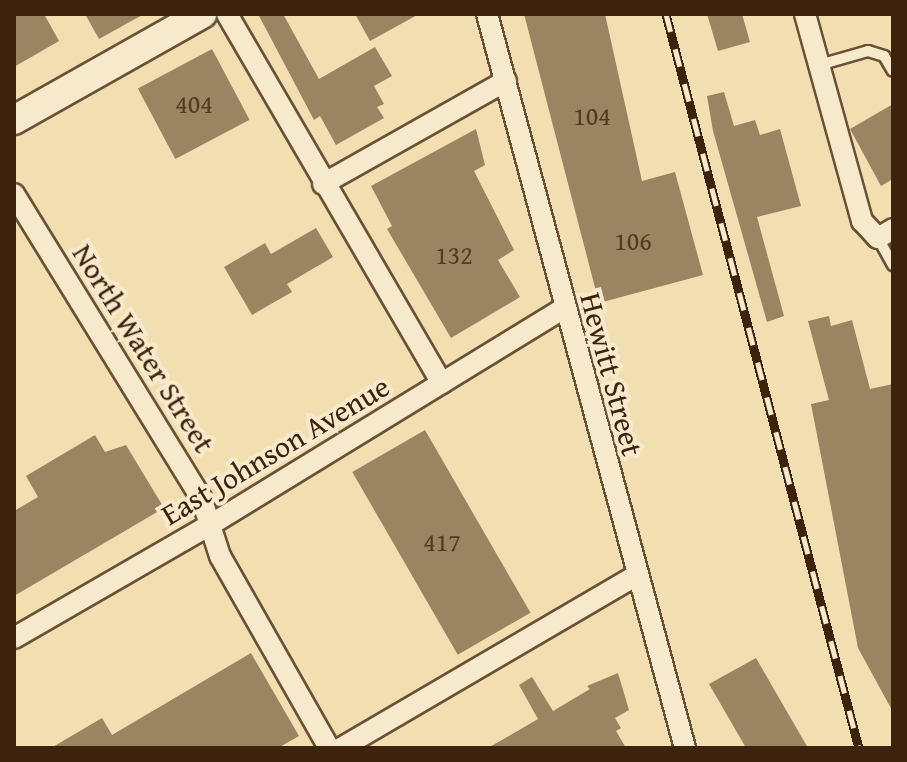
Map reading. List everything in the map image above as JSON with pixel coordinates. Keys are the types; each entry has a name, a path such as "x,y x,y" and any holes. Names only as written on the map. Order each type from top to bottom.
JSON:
{"street":[{"path":"14,120 202,14"},
{"path":"227,14 323,184 442,383"},
{"name":"Hewitt Street","path":"487,14 635,576 685,748"},
{"path":"808,16 862,221 886,234"},
{"path":"323,184 506,81"},
{"name":"North Water Street","path":"14,194 202,500 220,556 329,748"},
{"name":"East Johnson Avenue","path":"14,638 210,525 564,308"},
{"path":"341,748 635,576"}],"lane":[{"path":"819,65 868,51 884,56 893,71"},
{"path":"886,234 893,265"}],"building":[{"path":"14,14 44,14 59,41 14,67"},
{"path":"85,14 144,14 99,39"},
{"path":"258,14 283,14 319,79 375,47 392,76 374,86 384,104 377,107 384,118 336,145 320,116 314,120"},
{"path":"355,14 419,14 370,41"},
{"path":"524,14 605,14 642,181 675,172 703,275 599,303"},
{"path":"707,14 742,14 750,42 718,51"},
{"path":"212,49 250,120 175,159 138,88"},
{"path":"724,92 734,126 755,120 760,135 780,129 801,206 757,217 784,316 767,322 713,131 707,96"},
{"path":"893,104 893,179 881,186 850,129"},
{"path":"476,129 485,165 474,171 514,250 498,260 520,297 451,338 387,229 392,226 371,186"},
{"path":"316,228 333,257 287,284 292,292 252,315 224,267 265,243 271,254"},
{"path":"829,316 831,326 852,320 870,389 893,384 893,712 858,648 811,404 829,400 808,321"},
{"path":"425,430 530,613 458,655 352,472"},
{"path":"95,435 105,452 126,445 164,508 14,596 14,511 38,497 26,476"},
{"path":"251,653 299,736 278,748 51,748 102,718 112,735"},
{"path":"756,658 808,748 746,748 709,684"},
{"path":"618,673 629,710 615,718 621,728 616,731 626,748 488,748 538,719 519,685 532,677 553,711 590,689 587,686"}],"railway":[{"path":"666,14 859,748"}]}
